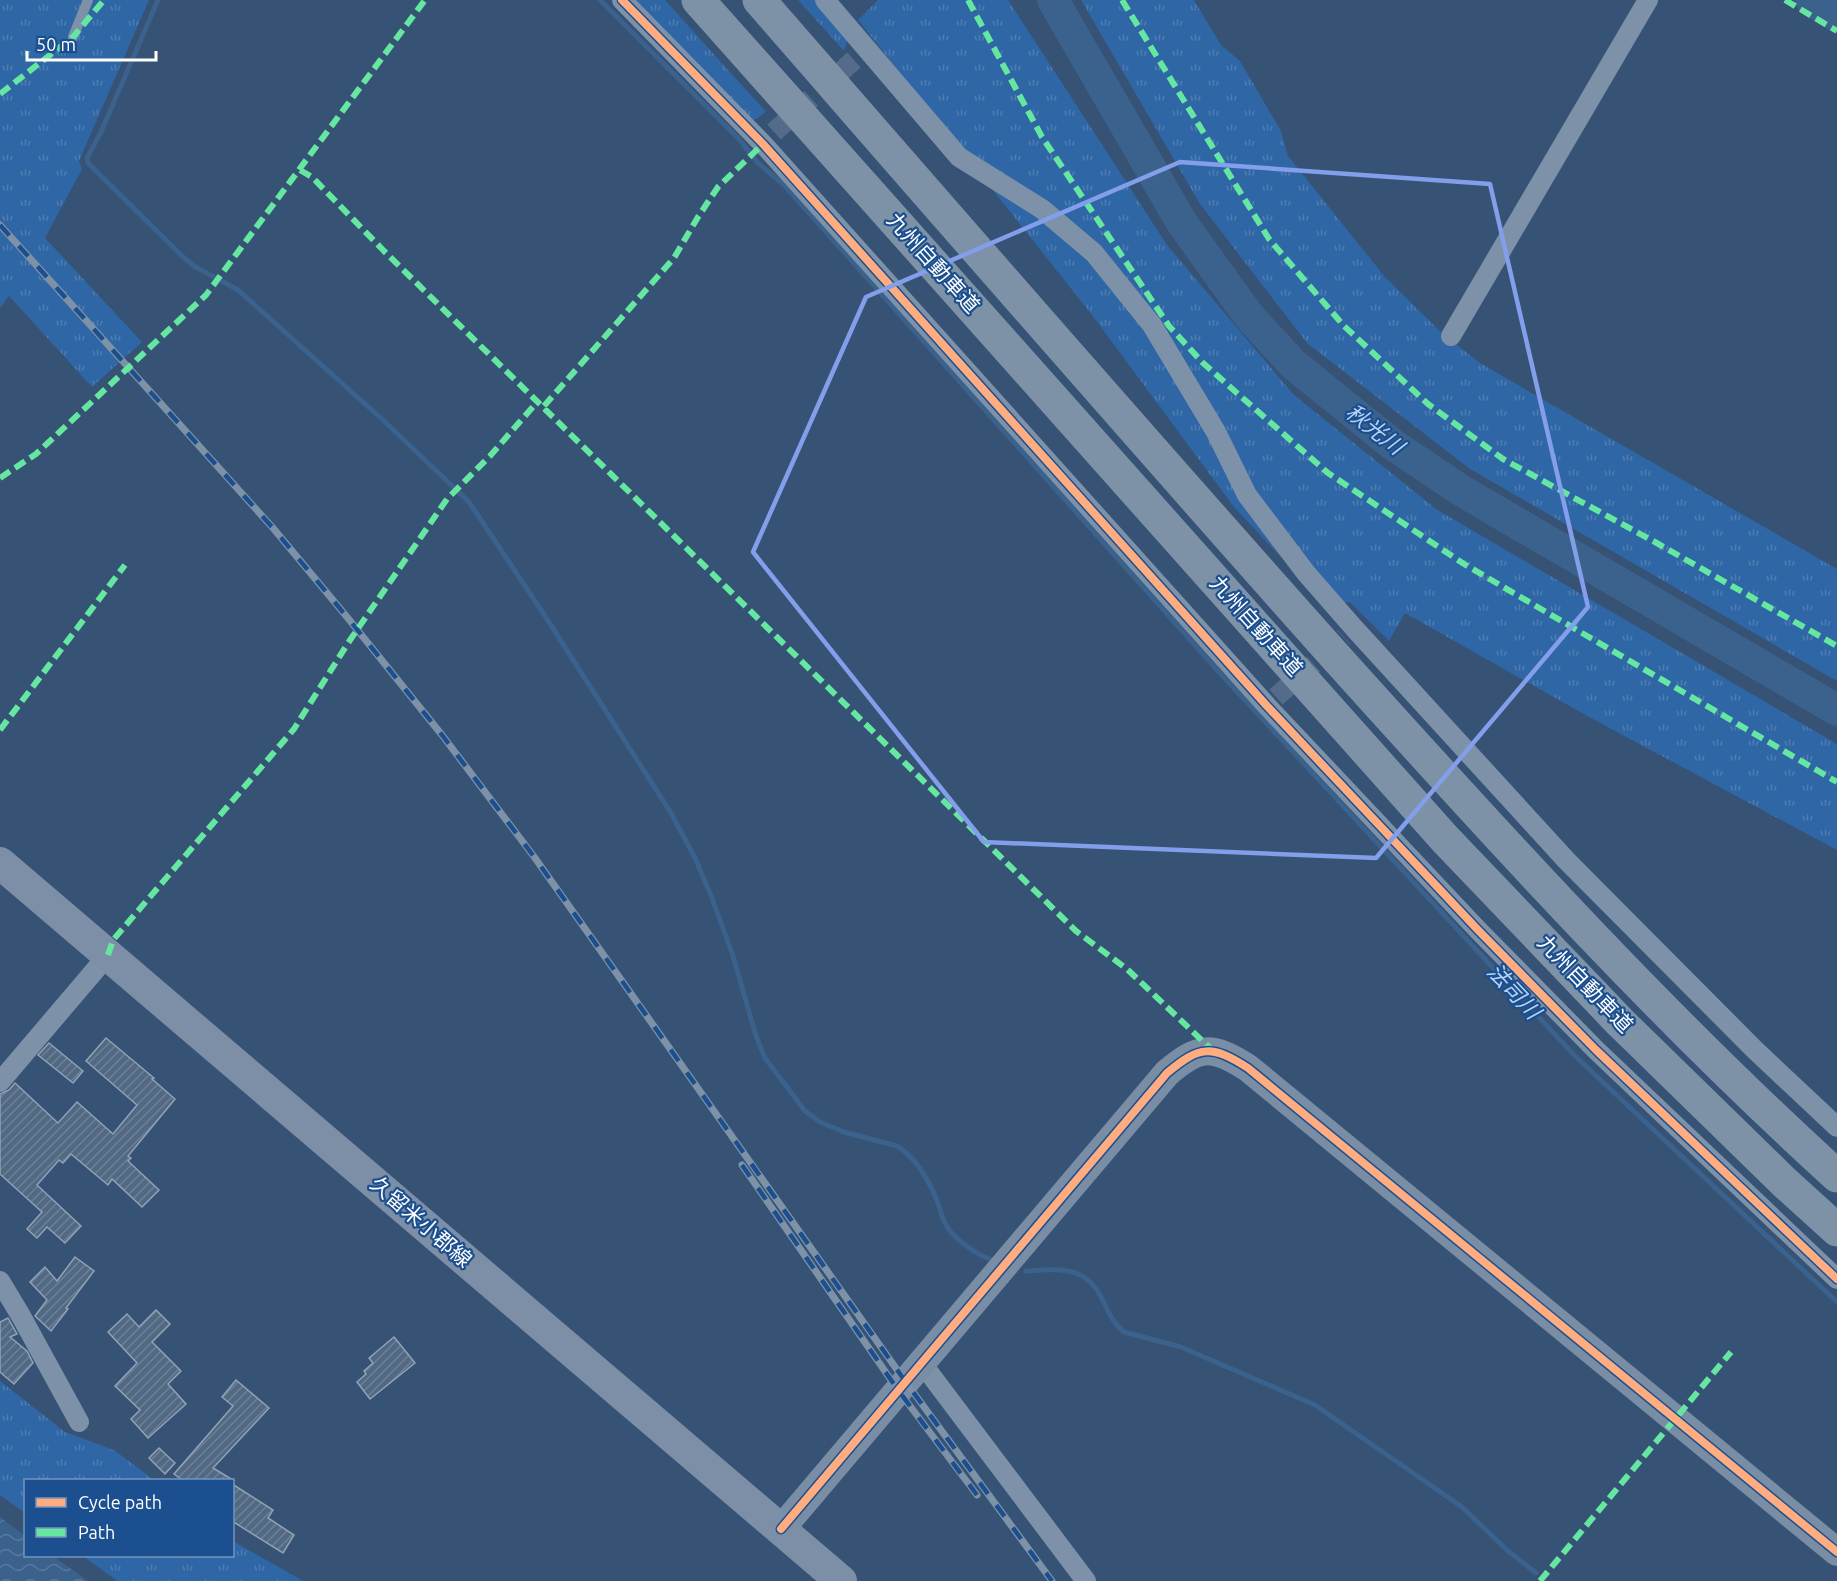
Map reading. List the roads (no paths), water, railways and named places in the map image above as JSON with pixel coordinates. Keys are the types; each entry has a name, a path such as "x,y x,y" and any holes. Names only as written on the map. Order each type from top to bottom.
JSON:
{"highway":[{"name":"九州自動車道","path":"698,0 1444,838 1620,1022 1784,1182 1837,1230"},
{"name":"九州自動車道","path":"759,0 1233,542 1476,812 1646,993 1837,1176"}],"main road":[{"name":"久留米小郡線","path":"0,863 243,1068 841,1581"}],"street":[{"path":"622,0 769,138 1272,702 1596,1050 1837,1279"},
{"path":"825,0 860,54 959,157 1042,209 1094,253 1119,282 1164,344 1216,432 1247,495 1349,632 1567,861 1755,1050 1837,1126"},
{"path":"1451,336 1648,0"},
{"path":"0,1082 108,955"},
{"path":"781,1529 1167,1073 1183,1059 1212,1050 1225,1054 1248,1068 1837,1552"},
{"path":"0,1281 79,1422"},
{"path":"921,1362 1086,1581"}],"lane":[{"path":"73,37 88,0"}],"water":[{"path":"0,1517 24,1535 24,1557 54,1557 88,1581 0,1581"}],"waterway":[{"path":"158,0 101,132 87,158 88,163 182,256 194,266 238,290 383,420 469,502 671,813 695,858 733,956 756,1036 765,1058 805,1111 820,1122 844,1132 897,1146 904,1151 925,1176 950,1231 967,1247 995,1261"},
{"name":"法司川","path":"600,0 739,139 758,163 784,185 1218,671 1574,1055 1837,1302"},
{"name":"秋光川","path":"1053,0 1182,223 1249,316 1293,364 1392,444 1462,491 1837,710"},
{"path":"1811,0 1837,16"},
{"path":"1026,1271 1061,1270 1081,1275 1096,1289 1112,1318 1124,1332 1181,1347 1315,1405 1462,1507 1508,1551 1536,1573"}],"tunnel":[{"path":"774,132 854,60"},
{"path":"1276,697 1344,637"}],"railway":[{"path":"0,225 273,528 442,735 535,858 905,1381 1052,1581"},
{"path":"742,1165 898,1390 977,1495"}]}
